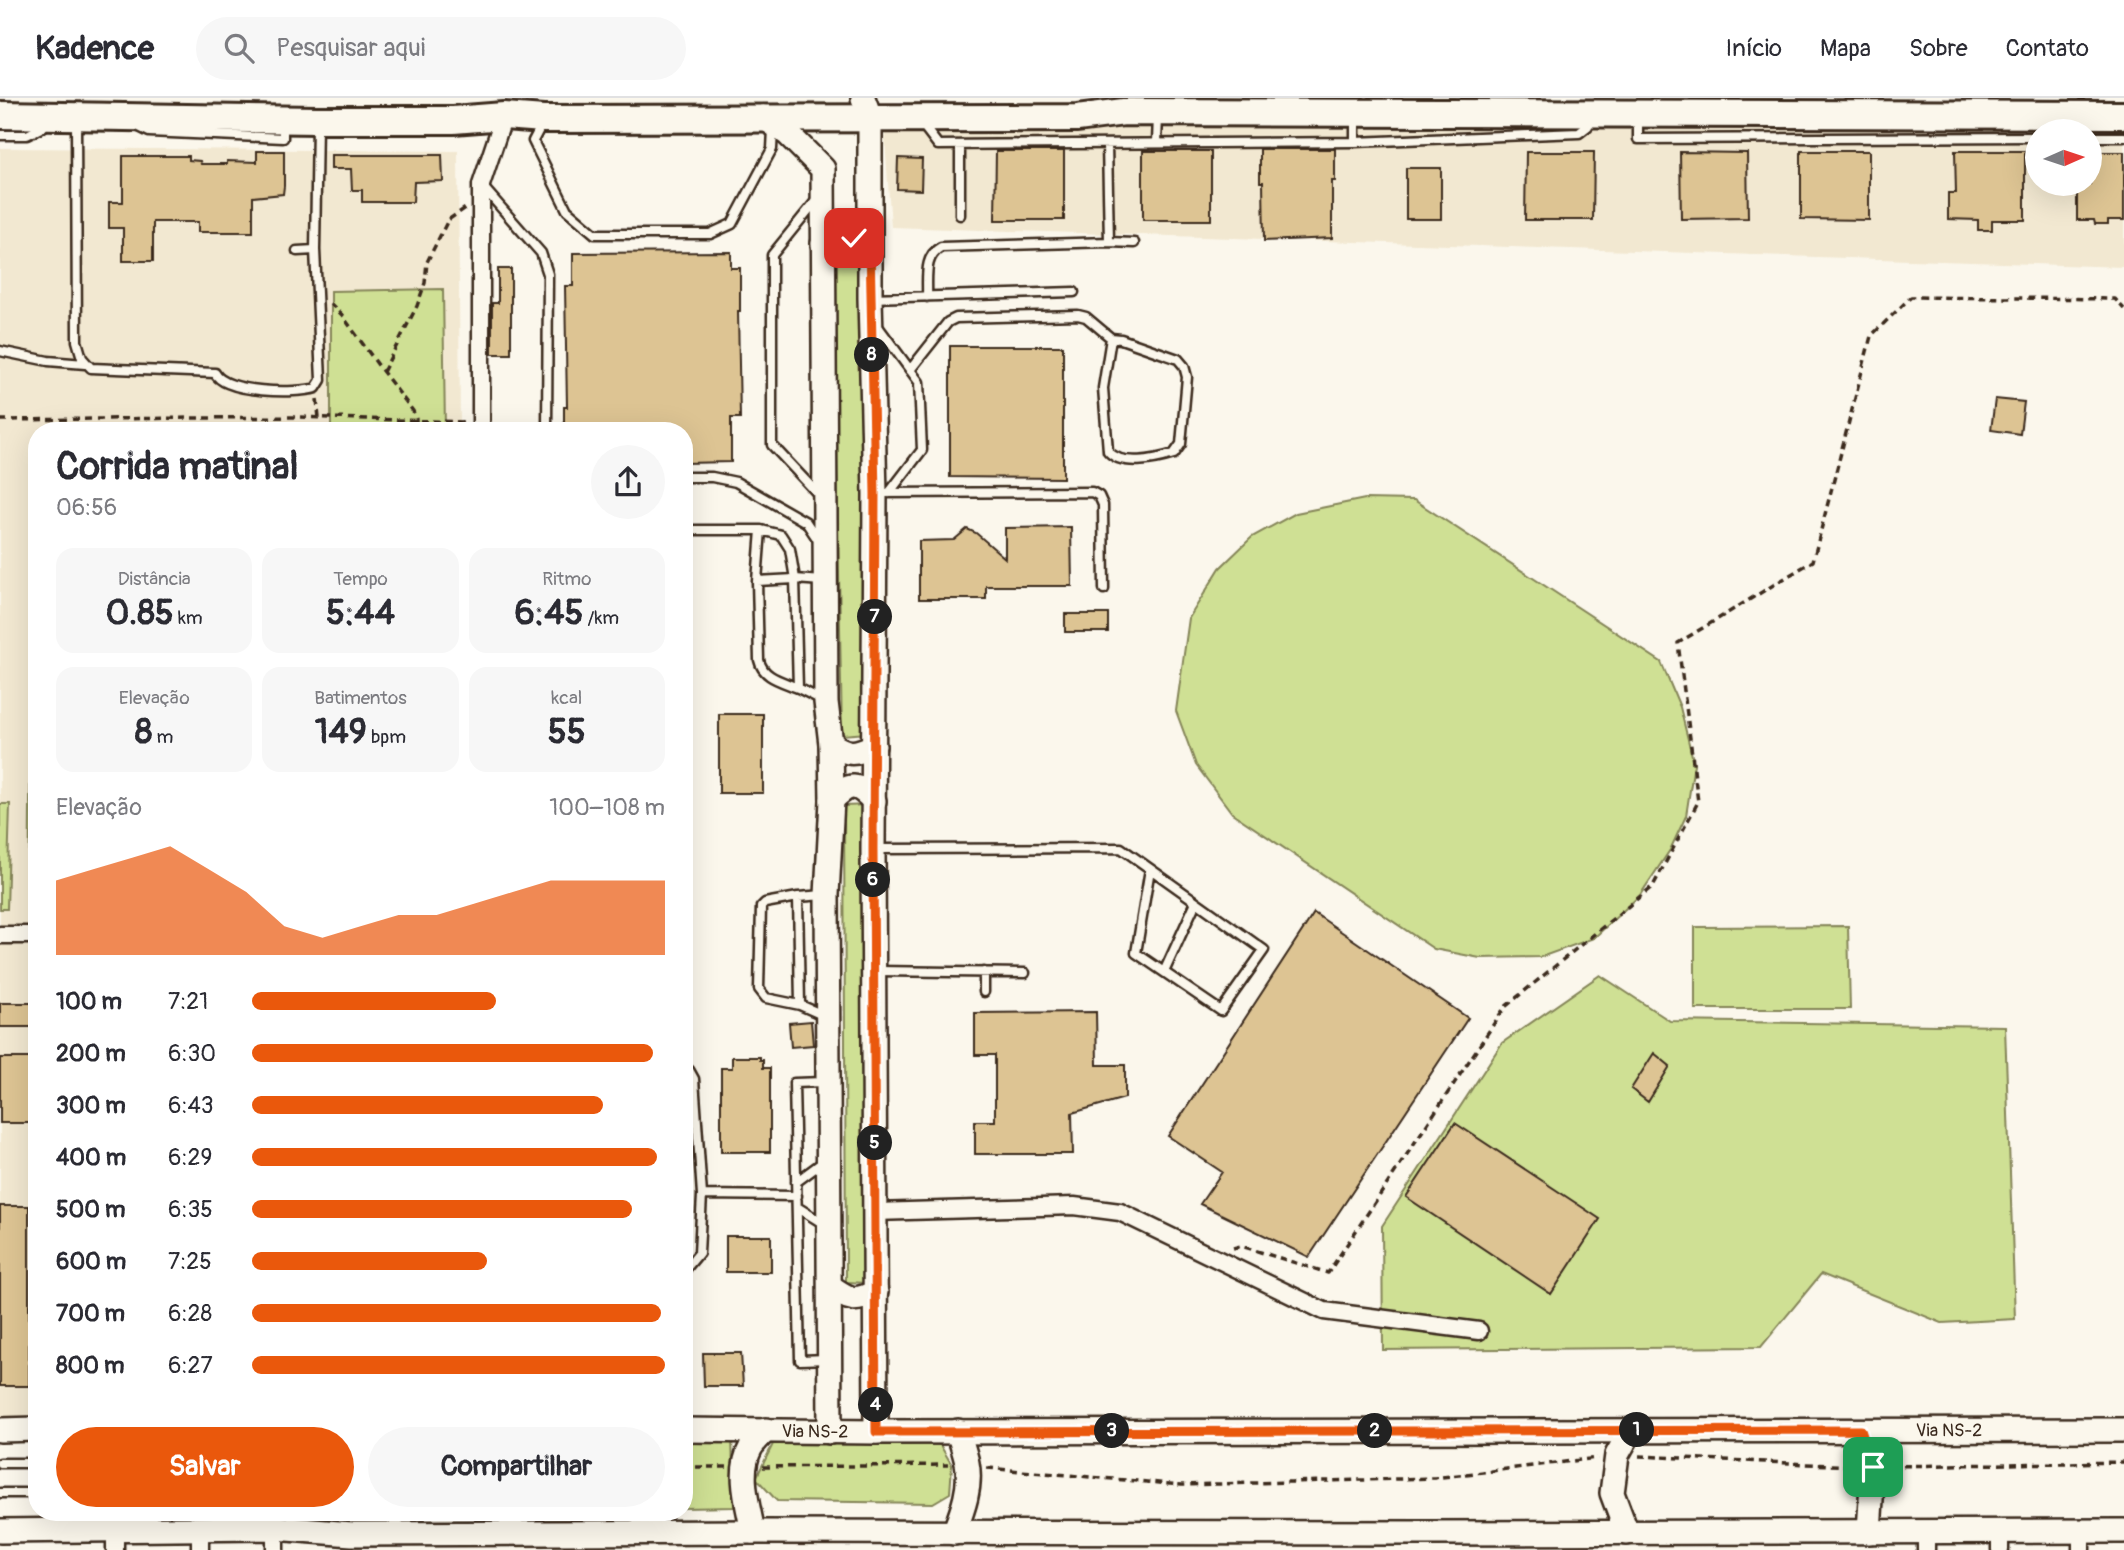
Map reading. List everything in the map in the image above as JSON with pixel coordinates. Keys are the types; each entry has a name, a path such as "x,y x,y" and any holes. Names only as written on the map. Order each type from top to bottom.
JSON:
{"main road":[{"path":"364,123 400,108 402,98"},
{"path":"0,115 284,119 364,123 425,117 504,116 544,119 768,120 866,108 917,117 1077,118 1128,105 1354,113 1638,113 1839,105 1920,125 2124,115"}],"street":[{"path":"866,108 871,308 882,493 873,849 876,1432"},
{"path":"481,422 481,185 504,116"},
{"path":"768,120 788,134 823,169 826,702 831,744 832,800 827,895 830,1432"},
{"path":"823,244 842,238 854,238 870,244"},
{"path":"831,744 843,752 853,754 874,747"},
{"path":"832,800 842,790 851,786 861,788 874,801"},
{"path":"0,935 28,935"},
{"path":"875,1212 1074,1206 1120,1212 1324,1311 1479,1331"},
{"path":"831,1287 852,1300 876,1292"},
{"path":"0,1430 28,1429"},
{"name":"Via NS-2","path":"693,1430 2124,1430"},
{"path":"753,1541 744,1467 751,1447 766,1430"},
{"path":"1627,1533 1612,1493 1617,1455 1631,1430"},
{"path":"1861,1430 1873,1467 1868,1532"},
{"path":"954,1541 964,1506 968,1466 958,1431"},
{"path":"0,1531 115,1539 198,1531 243,1521"},
{"path":"248,1521 275,1539 352,1542 1582,1542 1627,1533 1675,1541 1831,1541 1868,1532 1926,1541 2000,1541 2081,1540 2124,1531"}],"lane":[{"path":"1157,143 1160,105"},
{"path":"1354,113 1355,142"},
{"path":"917,117 938,145 960,145 1355,142 1579,133 1588,126 1591,113"},
{"path":"1638,113 1638,139 1920,125 2025,136"},
{"path":"0,135 27,135 43,127 47,116"},
{"path":"76,116 77,341 85,364"},
{"path":"544,119 533,141 567,210 595,234 710,234 732,224 772,149 768,120"},
{"path":"0,351 48,361 85,364 91,368 215,373 219,379 248,389 316,388 321,380 315,250 317,120"},
{"path":"2102,137 2124,136"},
{"path":"1107,144 1109,243"},
{"path":"960,145 960,215"},
{"path":"481,185 541,253 548,274 547,422"},
{"path":"823,192 772,254 772,445 825,502"},
{"path":"927,297 929,259 932,252 941,247 1134,243"},
{"path":"297,251 315,250"},
{"path":"882,493 922,450 919,382 871,308 927,297 1074,292"},
{"path":"910,370 948,322 956,318 1078,314 1086,317 1111,338 1178,359 1184,366 1187,377 1181,444 1174,454 1150,459 1121,460 1108,451 1103,388 1111,338"},
{"path":"693,477 712,477 736,482 806,522 825,551"},
{"path":"882,493 1092,492 1099,496 1102,505 1104,589"},
{"path":"693,530 761,530 780,535 790,549 794,579 798,688"},
{"path":"761,530 757,581 761,670 770,677 826,702"},
{"path":"757,581 825,581"},
{"path":"873,849 1121,848 1264,950 1221,1011 1136,953 1150,869"},
{"path":"827,895 797,897 765,903 761,907 759,989 766,999 800,1005 828,1018"},
{"path":"797,897 800,1005"},
{"path":"1164,972 1196,902"},
{"path":"874,971 1025,973"},
{"path":"984,972 984,992"},
{"path":"693,1077 702,1195 699,1253 693,1260"},
{"path":"828,1082 794,1083 800,1360 830,1359"},
{"path":"796,1182 829,1158"},
{"path":"702,1195 797,1196"},
{"path":"797,1207 829,1228"},
{"path":"0,1463 28,1463"},
{"path":"0,1493 28,1493"}],"path":[{"path":"383,372 418,306 425,283 426,262 448,220 464,208 481,202"},
{"path":"317,288 342,314 413,411 416,419"},
{"path":"1207,1254 1241,1246 1328,1273 1505,1007 1653,886 1698,802 1678,643 1813,561 1871,336 1911,297 2115,299 2124,309"},
{"path":"316,388 319,418"},
{"path":"0,420 319,418 416,419 444,422"},
{"path":"693,1467 968,1466 1182,1485 1434,1478 1617,1455 1873,1467 2124,1462"}],"shaded area":[{"path":"2025,121 2025,196 2102,196 2102,121 2124,121 2124,267 891,227 884,124"},
{"path":"0,148 458,151 460,422 28,422 28,1423 0,1423"}],"green space":[{"path":"833,251 862,251 867,733 842,735"},
{"path":"443,289 445,422 331,422 331,291"},
{"path":"1365,499 1414,500 1661,662 1680,707 1694,764 1686,816 1670,850 1640,895 1594,938 1541,957 1480,958 1434,949 1232,813 1196,765 1176,711 1189,618 1220,568 1252,537 1296,513"},
{"path":"0,804 10,804 7,909 0,909"},
{"path":"867,805 867,1283 846,1282 844,806"},
{"path":"1848,926 1850,1009 1695,1009 1695,927"},
{"path":"1600,975 1670,1021 2005,1026 2015,1319 1942,1323 1821,1274 1761,1347 1383,1350 1382,1226 1502,1043"},
{"path":"693,1436 732,1436 734,1507 693,1508"},
{"path":"882,1440 940,1445 952,1465 950,1493 933,1503 777,1501 756,1478 773,1444"}],"building":[{"path":"1260,149 1335,149 1332,238 1264,241"},
{"path":"257,151 284,151 284,186 283,194 253,197 253,232 198,232 198,222 153,222 153,261 123,261 123,228 109,228 109,202 123,202 123,156 189,156 189,160 200,161 201,164 227,164 227,161 257,162"},
{"path":"996,151 1064,151 1064,220 995,220"},
{"path":"1143,151 1211,151 1211,220 1143,220"},
{"path":"1801,151 1869,151 1869,220 1801,219"},
{"path":"1955,151 2025,151 2025,220 1992,220 1992,230 1978,230 1978,220 1948,219 1948,193 1956,193"},
{"path":"1526,152 1594,152 1593,220 1525,220"},
{"path":"1680,152 1747,153 1748,218 1681,219"},
{"path":"2102,152 2124,152 2124,220 2108,220 2108,224 2095,224 2094,220 2077,220 2077,196 2102,196"},
{"path":"331,155 442,155 443,181 414,182 413,202 362,202 362,190 352,190 351,169 331,169"},
{"path":"898,158 922,159 921,190 897,189"},
{"path":"1406,168 1441,168 1441,219 1406,219"},
{"path":"731,252 731,268 740,268 740,418 731,418 731,462 693,463 693,422 564,422 564,407 567,407 565,286 573,286 573,253"},
{"path":"498,269 511,269 511,354 492,354 492,303 498,303"},
{"path":"950,346 1063,346 1063,478 950,477"},
{"path":"1995,399 2024,402 2020,434 1991,430"},
{"path":"1071,527 1072,586 986,586 986,599 919,599 919,541 954,540 967,529 976,533 1005,558 1005,528"},
{"path":"1065,614 1108,614 1108,632 1065,632"},
{"path":"719,714 763,714 763,793 719,793"},
{"path":"1314,913 1468,1018 1309,1257 1200,1204 1222,1172 1168,1136"},
{"path":"0,1003 28,1003 28,1027 0,1027"},
{"path":"1096,1012 1097,1065 1125,1065 1125,1098 1072,1113 1073,1154 975,1154 975,1121 995,1121 995,1055 975,1055 975,1013"},
{"path":"811,1021 813,1045 791,1047 789,1023"},
{"path":"1654,1053 1670,1066 1648,1102 1631,1089"},
{"path":"732,1057 760,1057 760,1060 763,1060 763,1068 770,1068 770,1152 721,1152 721,1068 732,1068"},
{"path":"0,1058 28,1058 28,1123 0,1123"},
{"path":"1455,1123 1600,1219 1551,1294 1406,1197"},
{"path":"0,1206 28,1206 28,1386 0,1386"},
{"path":"726,1236 771,1236 771,1272 726,1272"},
{"path":"703,1353 741,1353 743,1386 704,1386"}],"route":[{"path":"854,238 870,244 872,318 875,494 873,849 876,1432 1861,1430 1873,1467"}]}
